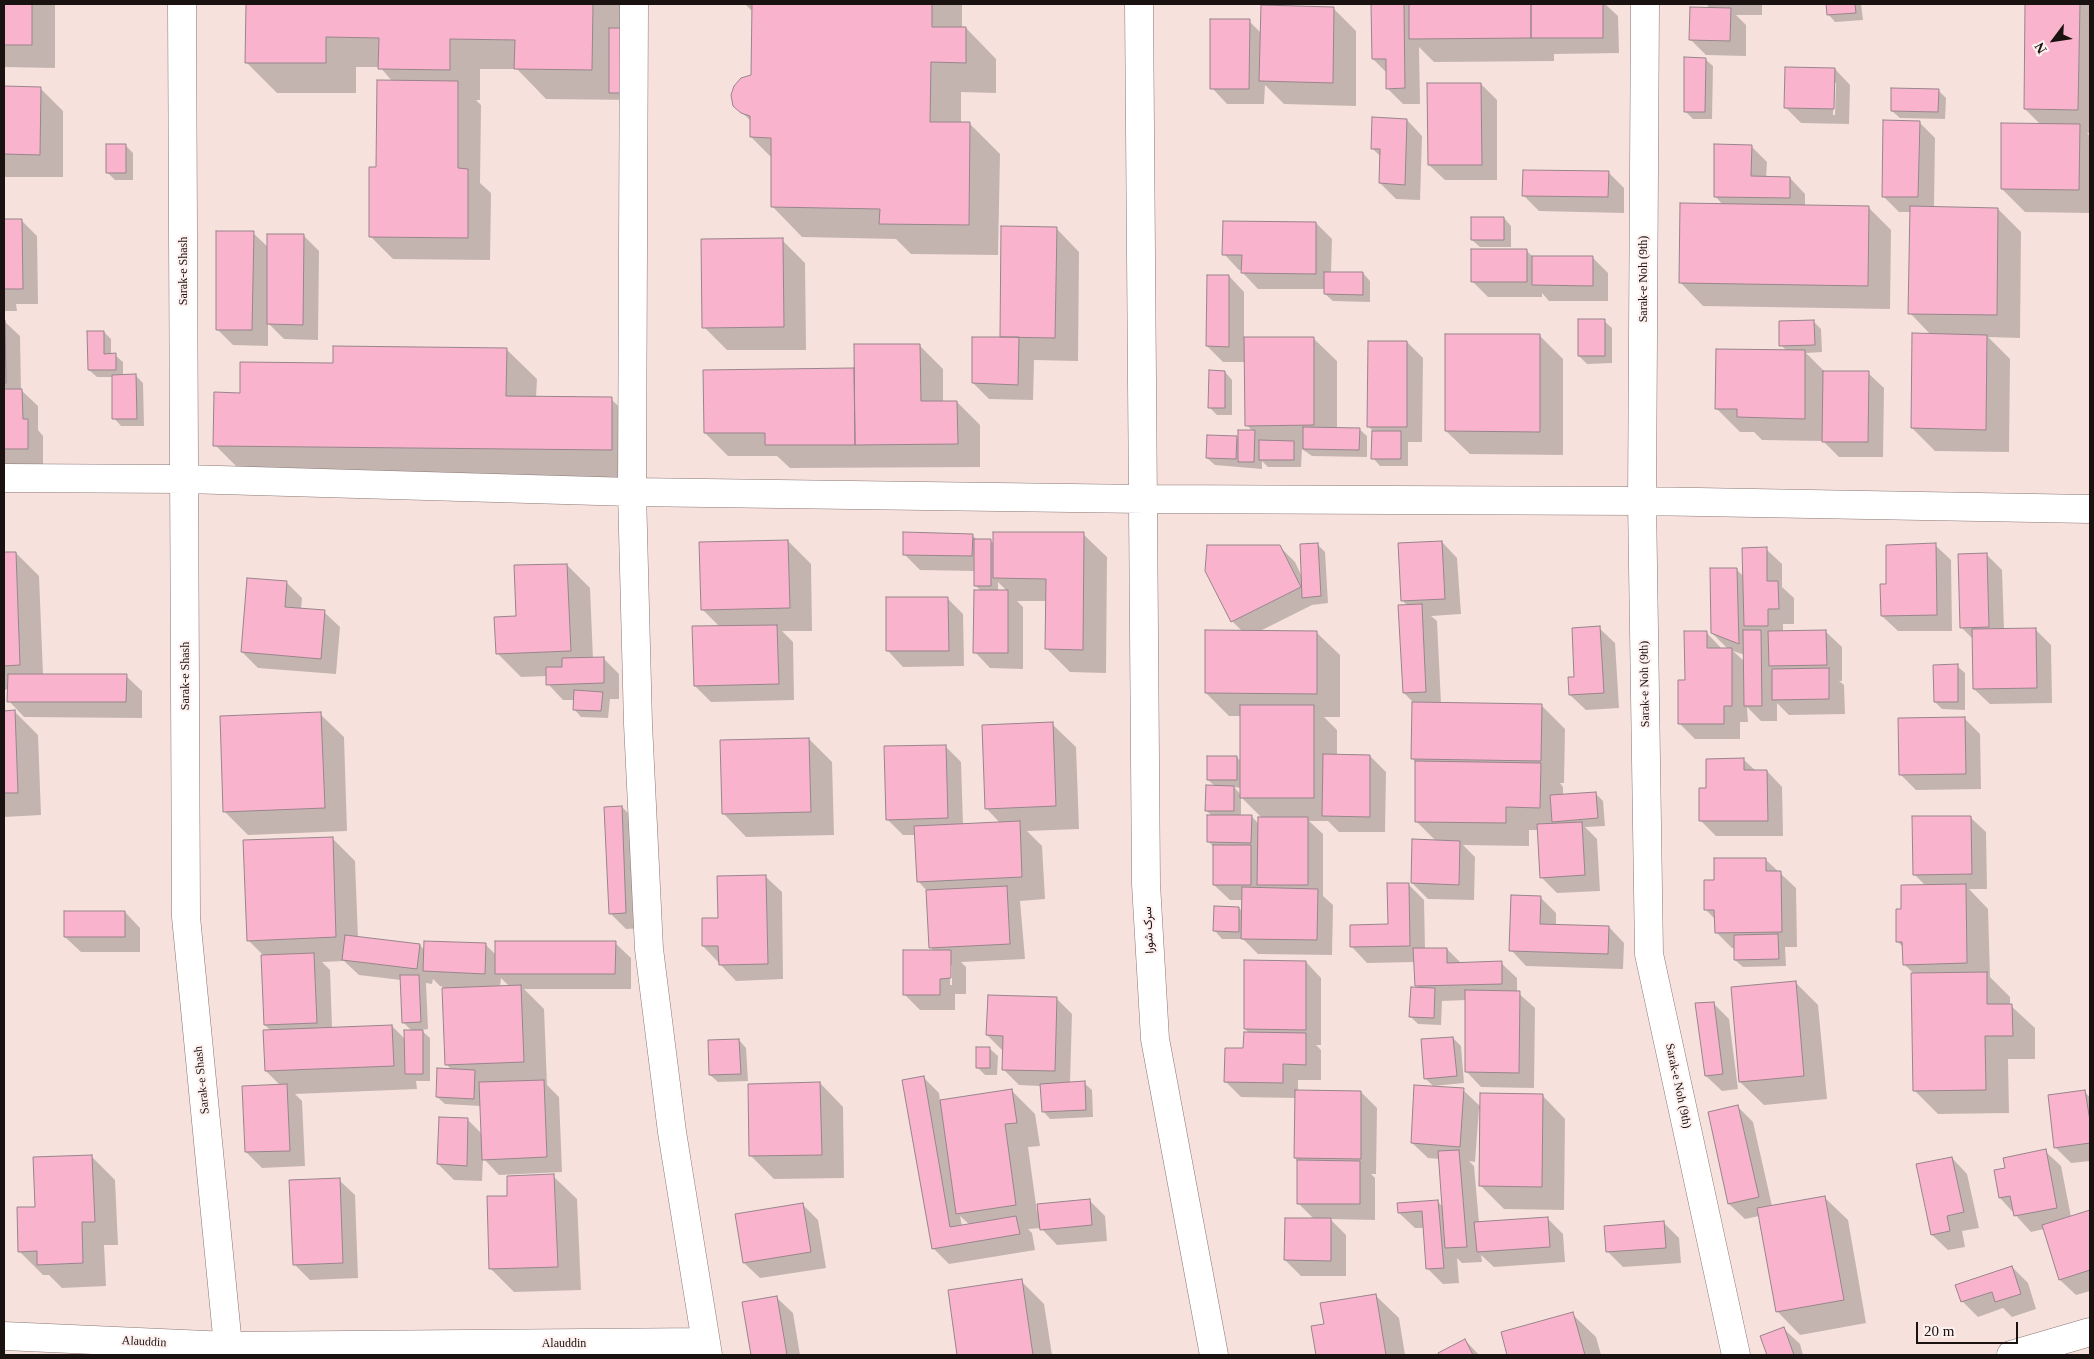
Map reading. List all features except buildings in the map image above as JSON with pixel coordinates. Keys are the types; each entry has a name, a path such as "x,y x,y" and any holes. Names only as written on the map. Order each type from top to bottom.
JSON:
{"street":[{"name":"Sarak-e Shash","path":"182,4 186,917 228,1346"},
{"path":"634,4 632,492 638,724 649,949 672,1132 706,1349"},
{"name":"سرک شورا","path":"1139,4 1146,884 1156,1039 1214,1355"},
{"name":"Sarak-e Noh (9th)","path":"1645,4 1642,501 1649,954 1736,1355"},
{"path":"4,478 185,479 632,492 1144,499 1642,501 2090,509"},
{"path":"2011,1355 2090,1332"},
{"name":"Alauddin","path":"4,1336 228,1346 706,1349"}]}
